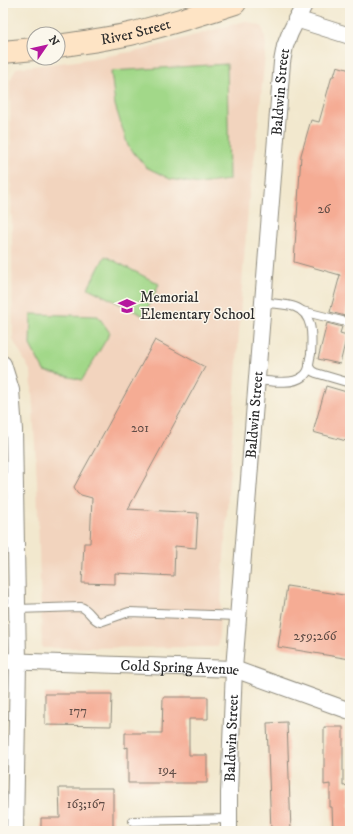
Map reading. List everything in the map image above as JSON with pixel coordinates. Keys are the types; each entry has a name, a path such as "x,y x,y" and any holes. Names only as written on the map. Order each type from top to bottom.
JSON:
{"main road":[{"name":"River Street","path":"66,45 134,33 235,3"},
{"path":"3,52 26,50"}],"street":[{"name":"Baldwin Street","path":"229,825 234,669 282,62 285,46 290,32 305,3"},
{"path":"296,19 350,36"},
{"path":"3,364 11,390 14,424 17,609 10,661 16,831"},
{"name":"Cold Spring Avenue","path":"10,661 234,669 350,711"}],"lane":[{"path":"257,380 298,380 304,376 309,367 311,342 310,323 306,316 295,307 264,302"},
{"path":"301,311 350,323"},
{"path":"309,367 316,373 350,383"},
{"path":"17,609 82,607 87,609 95,621 100,622 129,612 239,616"},
{"path":"133,821 229,825"}],"shaded area":[{"name":"Memorial Elementary School","path":"245,21 263,27 266,45 256,147 249,196 243,271 218,647 42,648 37,481 31,372 13,340 10,81 16,68 33,66 66,66 66,62 143,50"}],"green space":[{"path":"227,64 229,180 199,184 170,179 146,167 128,146 115,105 111,71"},
{"path":"105,256 159,284 144,316 88,288"},
{"path":"31,314 98,316 110,333 82,380 44,371 30,345"}],"building":[{"path":"337,66 350,70 350,296 345,316 330,312 340,275 294,262 301,155 311,120 319,122 332,76 334,76"},
{"path":"327,323 342,327 340,333 347,335 340,364 318,359"},
{"path":"155,340 205,367 128,509 198,513 196,548 175,546 174,576 115,573 115,584 82,583 84,543 90,543 92,498 81,495 74,487"},
{"path":"326,386 350,393 350,442 313,432"},
{"path":"287,586 350,596 350,659 278,647"},
{"path":"45,694 112,694 111,726 45,725"},
{"path":"163,697 208,697 208,719 189,719 189,755 207,755 207,783 128,783 128,747 125,748 125,733 162,733"},
{"path":"287,722 291,831 271,831 267,723"},
{"path":"324,727 343,727 343,786 349,785 350,831 333,831 332,807 330,807 330,784 324,785"},
{"path":"59,788 113,788 113,831 41,831 41,818 60,818"}],"place":[{"name":"Memorial Elementary School","path":"127,306"}]}
